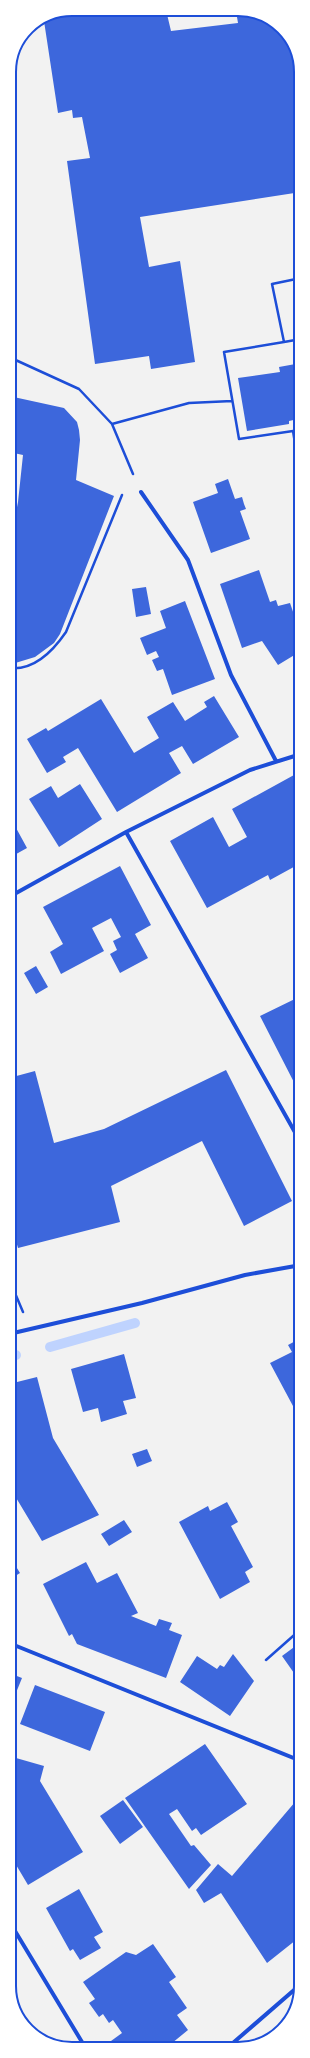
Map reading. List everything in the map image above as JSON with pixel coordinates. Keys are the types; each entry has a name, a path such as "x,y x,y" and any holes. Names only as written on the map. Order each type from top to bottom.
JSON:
{"street":[{"path":"141,492 188,560 231,675 276,761"},
{"path":"16,893 126,832 250,770 294,756"},
{"path":"126,832 294,1131"},
{"path":"16,1332 142,1303 245,1275 294,1266"},
{"path":"16,1646 294,1758"},
{"path":"16,1932 82,2042"},
{"path":"234,2042 294,1990"}],"path":[{"path":"284,342 272,284 294,279"},
{"path":"294,340 224,352 239,439 293,431 294,437"},
{"path":"16,360 79,389 112,424 141,492"},
{"path":"112,424 189,403 232,400"},
{"path":"16,667 36,663 54,649 66,632 126,483 135,478"},
{"path":"16,1296 30,1329"},
{"path":"266,1660 294,1635"}],"building":[{"path":"72,16 167,16 171,31 238,23 237,16 246,16 269,25 283,38 287,44 294,68 294,193 140,217 149,267 180,261 195,362 151,369 149,356 95,364 67,161 90,158 82,117 73,118 72,110 58,113 44,23 50,20"},
{"path":"294,364 294,420 289,421 289,424 247,431 238,378 280,372 279,367"},
{"path":"16,398 64,408 77,422 79,430 80,440 76,480 114,496 60,634 54,643 35,657 16,663 16,512 23,455 16,454"},
{"path":"228,479 235,499 242,497 246,509 240,511 250,539 211,553 193,502 218,493 215,484"},
{"path":"259,570 270,602 276,600 278,606 290,603 294,615 294,655 278,665 262,641 242,648 220,584"},
{"path":"146,587 151,614 136,617 132,589"},
{"path":"185,601 215,679 172,695 163,669 157,671 152,660 159,657 156,651 147,655 140,638 166,628 160,611"},
{"path":"214,696 239,737 193,764 182,746 169,753 181,773 117,812 78,748 63,757 66,762 47,773 27,739 46,728 48,731 101,699 134,753 159,738 147,717 173,702 185,721 207,707 204,702"},
{"path":"294,775 294,867 270,880 268,875 207,908 170,841 213,817 229,847 247,837 232,809"},
{"path":"80,784 102,819 59,847 29,799 51,786 58,798"},
{"path":"16,828 27,848 16,854"},
{"path":"120,866 151,925 135,934 148,958 120,973 110,954 117,950 113,941 121,937 111,918 92,928 104,951 61,974 50,952 63,944 43,907"},
{"path":"36,966 48,987 36,994 24,973"},
{"path":"294,999 294,1082 260,1016"},
{"path":"226,1070 292,1201 244,1226 202,1141 111,1186 120,1222 18,1248 16,1241 16,1076 35,1071 54,1143 104,1129"},
{"path":"294,1342 294,1408 270,1363 292,1352 288,1345"},
{"path":"124,1354 136,1398 123,1401 127,1414 101,1422 98,1408 83,1412 71,1369"},
{"path":"37,1377 53,1438 99,1515 42,1541 16,1498 16,1382"},
{"path":"147,1449 152,1461 137,1467 132,1454"},
{"path":"227,1502 238,1522 231,1526 253,1567 245,1572 250,1582 220,1599 179,1522 208,1506 210,1511"},
{"path":"124,1520 132,1532 109,1546 101,1534"},
{"path":"86,1562 97,1583 117,1573 138,1613 131,1616 156,1626 159,1619 172,1623 169,1630 182,1635 166,1678 77,1644 72,1634 69,1636 43,1584"},
{"path":"16,1566 20,1573 16,1576"},
{"path":"294,1647 294,1673 282,1656"},
{"path":"233,1654 254,1681 230,1716 180,1682 197,1656 217,1669 220,1665 224,1667"},
{"path":"16,1676 22,1678 16,1693"},
{"path":"35,1685 105,1712 90,1751 20,1724"},
{"path":"205,1744 247,1804 201,1835 196,1828 192,1831 177,1809 169,1814 191,1846 194,1845 211,1865 189,1889 125,1798"},
{"path":"16,1758 44,1766 40,1781 83,1852 28,1885 16,1865"},
{"path":"123,1800 143,1827 120,1844 100,1816"},
{"path":"294,1803 294,1942 267,1963 221,1893 204,1903 196,1890 218,1864 232,1876"},
{"path":"79,1889 103,1932 94,1937 101,1948 80,1960 73,1949 70,1951 46,1908"},
{"path":"153,1944 176,1977 169,1982 187,2008 177,2015 188,2030 173,2042 112,2042 111,2041 122,2033 113,2020 109,2023 103,2014 99,2017 89,2003 95,1999 83,1982 126,1952 136,1955"}],"waterway":[{"path":"50,1347 135,1323"}]}
